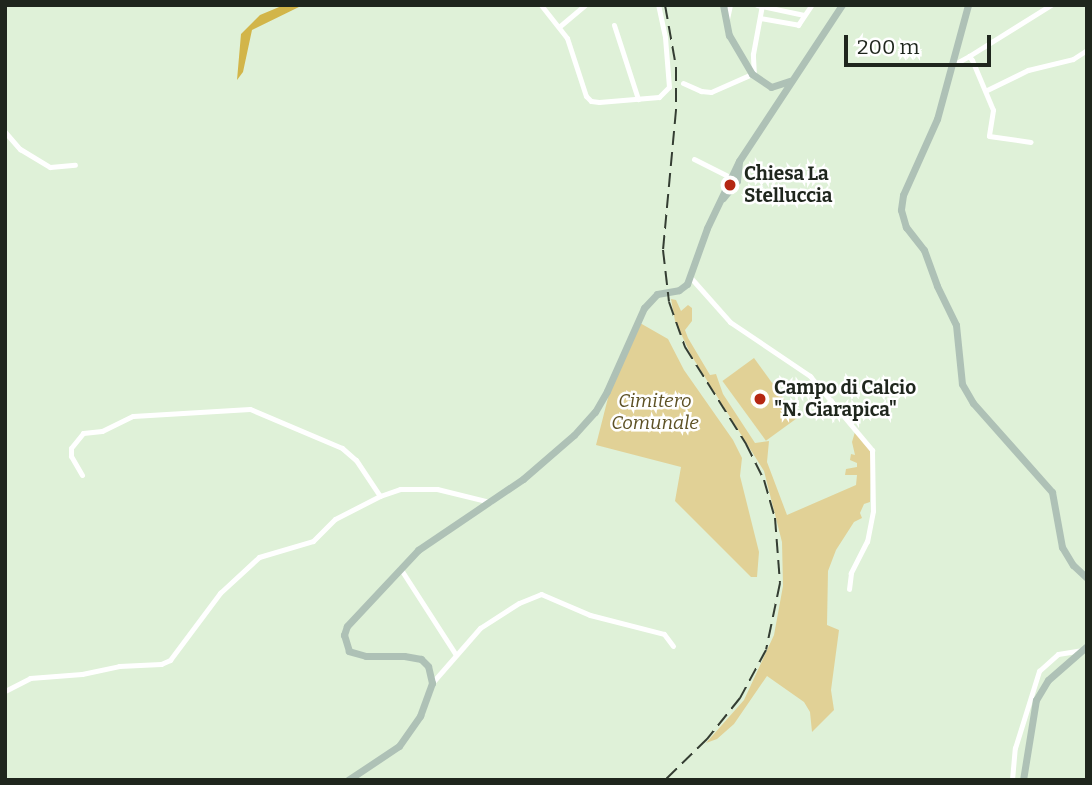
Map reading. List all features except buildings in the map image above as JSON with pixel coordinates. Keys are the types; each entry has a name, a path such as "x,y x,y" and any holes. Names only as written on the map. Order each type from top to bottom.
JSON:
{"street":[{"path":"541,5 560,26 591,101 659,97 669,87 665,37 658,5"},
{"path":"560,26 585,5"},
{"path":"723,5 729,35 753,75 765,85 774,88 791,81"},
{"path":"727,20 730,5"},
{"path":"432,683 428,666 421,659 356,655 346,645 347,626 400,568 429,542 548,460 574,435 602,401 644,308 662,293 682,289 691,278 707,228 730,177 842,5"},
{"path":"968,5 933,128 903,195 901,210 906,227 924,250 937,286 956,325 961,384 973,402 1052,492 1062,547 1073,565 1087,578"},
{"path":"951,65 1051,5"},
{"path":"753,75 753,54 760,6 781,8 804,15"},
{"path":"760,18 798,25 811,6"},
{"path":"614,25 638,99"},
{"path":"987,90 1028,70 1073,59 1087,50"},
{"path":"969,56 987,90 993,110 989,135 1031,142"},
{"path":"684,83 701,92 711,92 753,75"},
{"path":"774,88 778,100"},
{"path":"5,132 20,149 50,167 75,165"},
{"path":"694,159 730,177"},
{"path":"721,201 737,181 739,161"},
{"path":"691,278 730,322 810,376 872,450 873,511 867,541 852,573 849,589"},
{"path":"82,475 71,456 71,448 83,433 102,431 133,416 250,409 342,448 356,460 380,496"},
{"path":"5,691 30,678 82,674 119,666 161,664 170,660 220,593 259,557 313,541 335,519 380,496 400,489 436,489 490,502"},
{"path":"400,568 456,655"},
{"path":"348,780 390,754 408,736 420,716 432,683 480,628 519,603 541,593 590,615 664,634 673,646"},
{"path":"1012,780 1014,748 1039,671 1058,654 1085,648"},
{"path":"1023,780 1036,700 1048,680 1085,648"}],"green space":[{"path":"671,299 676,300 681,311 688,305 692,308 692,321 685,330 688,338 710,375 716,374 723,394 755,443 769,441 767,462 787,515 856,485 857,475 845,475 846,469 857,467 857,463 850,460 851,454 855,455 852,442 855,432 868,445 871,454 870,502 864,504 860,513 862,518 854,522 836,550 828,571 827,625 839,630 831,690 834,710 812,732 810,712 804,702 767,676 734,724 717,739 706,743 744,700 774,635 783,586 782,542 764,471 691,355 675,321"},
{"name":"Cimitero Comunale","path":"640,323 668,339 684,370 733,440 742,458 740,476 759,552 757,577 751,577 675,501 681,467 596,445 610,390"},
{"name":"Campo di Calcio \"N. Ciarapica\"","path":"754,358 797,418 766,441 722,381"}],"shaded area":[{"path":"284,5 316,5 301,6 252,30 243,72 237,80 241,34 260,15"}],"railway":[{"path":"665,5 676,67 676,110 663,250 669,302 685,347 746,444 764,480 775,518 780,583 766,650 740,698 707,739 665,780"}],"place":[{"name":"Chiesa La Stelluccia","path":"730,185"},
{"name":"Campo di Calcio \"N. Ciarapica\"","path":"760,399"}]}
